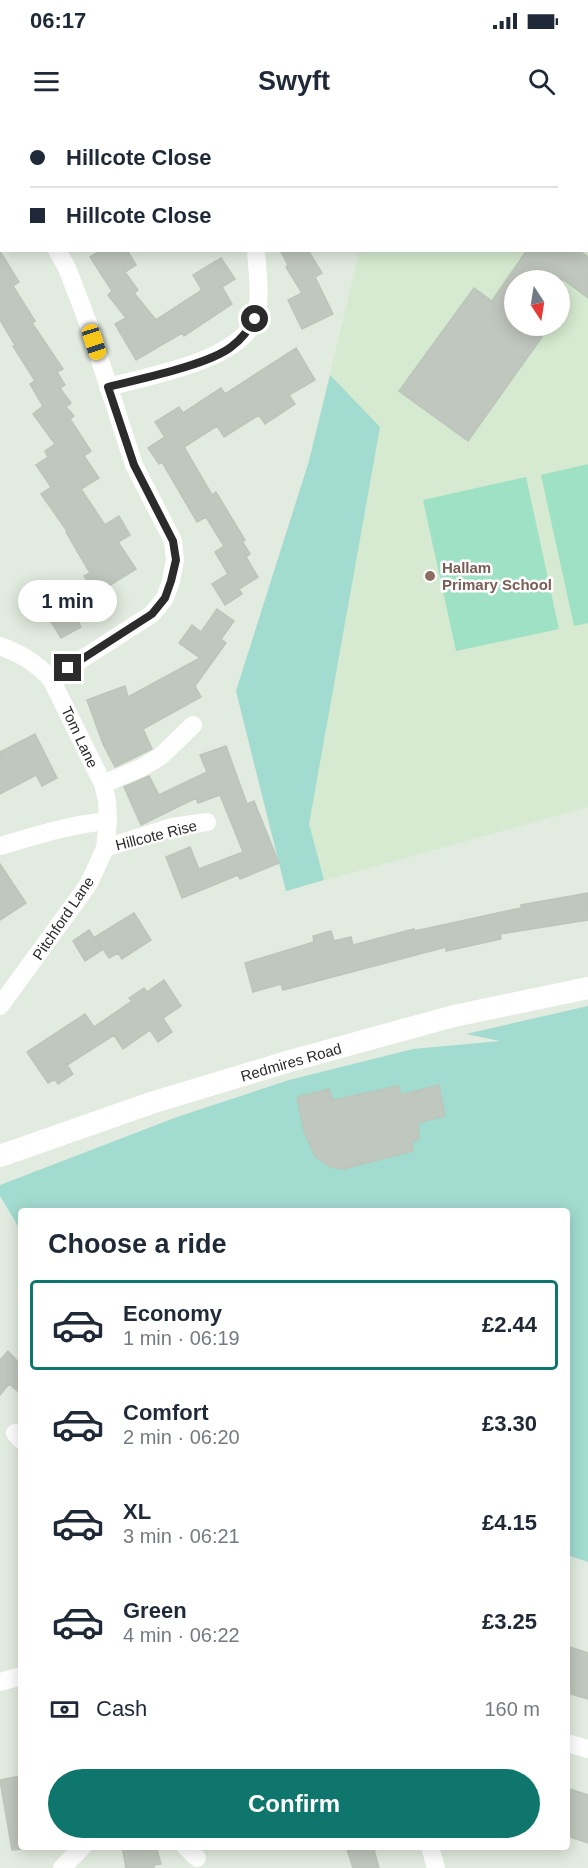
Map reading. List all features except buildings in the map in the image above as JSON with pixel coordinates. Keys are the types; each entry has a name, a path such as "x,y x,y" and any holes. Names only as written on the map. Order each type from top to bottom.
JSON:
{"street":[{"path":"51,679 152,614 165,598 176,560 173,541 134,465 83,309 58,252"},
{"path":"108,387 207,359 229,348 246,334 255,319 258,299 256,252"},
{"name":"Tom Lane","path":"0,646 21,653 38,665 51,679 103,784 108,822"},
{"path":"103,784 141,768 162,756 193,725"},
{"path":"0,846 44,833 91,823 108,822"},
{"name":"Pitchford Lane","path":"0,1006 88,885 105,848 108,822"},
{"name":"Hillcote Rise","path":"105,848 172,827 207,822"},
{"name":"Redmires Road","path":"0,1156 151,1103 290,1061 454,1016 588,988"},
{"path":"0,1682 18,1677"},
{"path":"570,1744 588,1749"},
{"path":"62,1868 79,1850"},
{"path":"431,1850 436,1868"}],"shaded area":[{"name":"Hallam Primary School","path":"360,252 588,252 588,807 286,891 236,691 309,461"},
{"path":"330,375 380,427 309,824 324,880 286,891 236,691 309,461"},
{"path":"588,1006 588,1562 570,1556 570,1208 18,1208 18,1226 0,1196 0,1185 177,1117 289,1080 413,1049 500,1041 466,1034"}],"green space":[{"path":"588,464 588,623 574,626 541,475"},
{"path":"526,477 559,629 456,651 423,500"}],"place":[{"name":"Hallam Primary School","path":"430,576"}],"route":[{"path":"68,668 152,614 165,598 176,560 173,541 134,465 108,387 207,359 229,348 246,334 255,319"}]}
